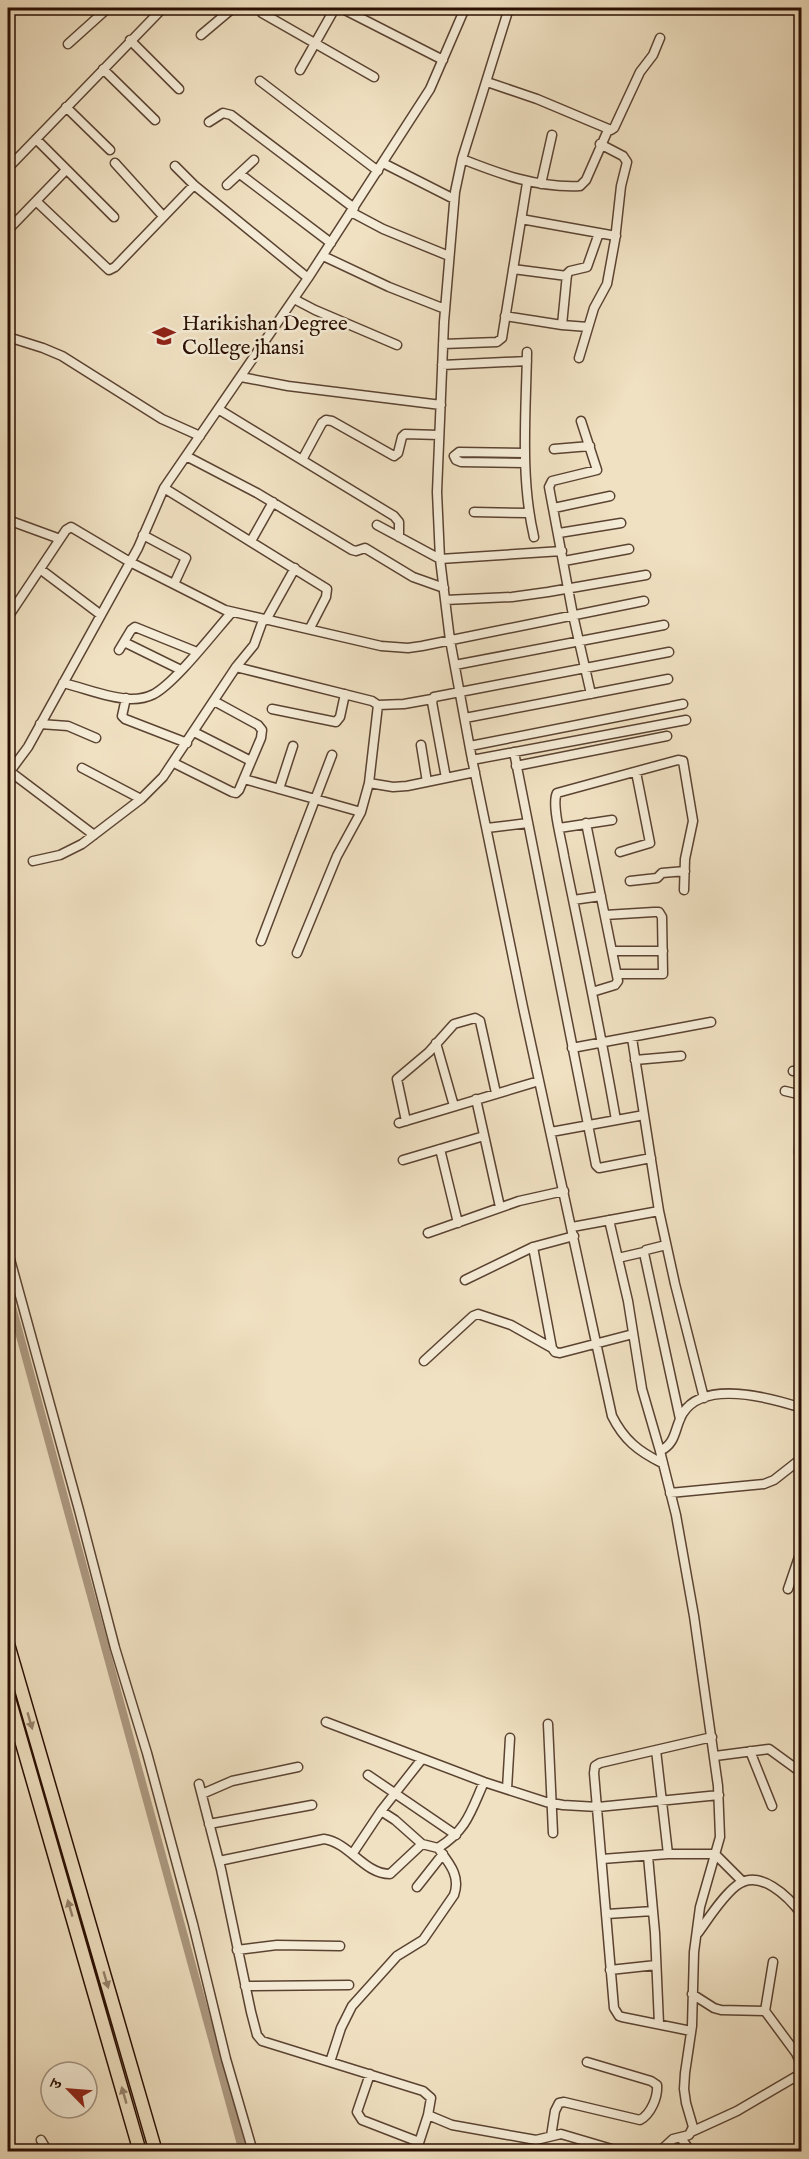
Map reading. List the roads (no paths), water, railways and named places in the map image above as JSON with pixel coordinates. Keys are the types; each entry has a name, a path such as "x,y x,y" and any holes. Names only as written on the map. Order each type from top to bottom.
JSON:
{"highway":[{"path":"8,1644 156,2151"},
{"path":"8,1695 140,2151"}],"street":[{"path":"68,44 108,8"},
{"path":"8,168 163,8"},
{"path":"201,34 233,8"},
{"path":"300,70 335,8"},
{"path":"341,8 443,60"},
{"path":"94,835 8,772 28,747 101,615 130,562 164,488 294,299 378,171 430,88 465,8"},
{"path":"509,8 462,159 454,199 448,256 439,435 437,492 440,558 450,640 472,760 612,1416 620,1431 638,1450 662,1463"},
{"path":"262,13 374,77"},
{"path":"462,159 527,183 582,186 600,144 608,130 614,128 640,72 653,55 660,38"},
{"path":"130,40 179,89"},
{"path":"103,69 155,120"},
{"path":"260,81 378,171"},
{"path":"486,82 546,102 608,130"},
{"path":"66,107 110,150"},
{"path":"210,122 223,113 231,116 352,210 383,229 448,256"},
{"path":"542,184 552,135"},
{"path":"36,139 114,217"},
{"path":"579,358 594,308 607,284 616,236 621,186 627,162 623,156 600,144"},
{"path":"227,185 254,160"},
{"path":"115,163 164,216"},
{"path":"383,163 454,199"},
{"path":"175,166 194,185 308,278"},
{"path":"8,230 66,170"},
{"path":"240,174 331,243"},
{"path":"443,344 499,342 503,336 527,183"},
{"path":"36,201 109,270 115,267 194,185"},
{"path":"521,219 616,236"},
{"path":"562,325 567,276 570,271 587,267 599,233"},
{"path":"323,256 389,287 445,309"},
{"path":"513,269 567,276"},
{"path":"294,299 397,345"},
{"path":"505,316 588,327"},
{"path":"8,337 62,356 162,419 200,436"},
{"path":"442,365 527,356 525,463 528,513 534,537"},
{"path":"241,377 288,386 441,405"},
{"path":"218,409 396,518 399,522 399,537"},
{"path":"302,460 322,423 326,420 332,421 394,456 398,453 405,434 439,435"},
{"path":"581,421 597,470 551,482 549,487 573,615 591,694"},
{"path":"554,449 590,446"},
{"path":"525,453 459,452 454,456 461,462 525,463"},
{"path":"186,456 273,502 352,550 365,548 402,571 444,588"},
{"path":"164,488 327,589 326,597 310,628"},
{"path":"554,507 610,496"},
{"path":"250,541 273,502"},
{"path":"474,512 528,513"},
{"path":"8,520 60,539"},
{"path":"559,533 621,523"},
{"path":"377,525 440,558 562,551"},
{"path":"8,617 68,527 74,527 130,562 214,606 265,620 394,648 415,647 644,601"},
{"path":"143,535 186,558 174,584"},
{"path":"564,561 629,549"},
{"path":"33,861 60,855 82,844 141,799 163,777 236,667 254,645 265,620 295,568"},
{"path":"40,569 101,615"},
{"path":"445,600 512,597 646,575"},
{"path":"63,683 126,698 144,697 155,693 181,670 232,612"},
{"path":"455,665 664,625"},
{"path":"118,650 131,630 137,627 197,652"},
{"path":"124,642 181,670"},
{"path":"236,667 372,701 378,705 404,704 432,699 669,652"},
{"path":"465,718 668,679"},
{"path":"272,709 336,722 340,717 345,694"},
{"path":"126,698 122,713 125,719 187,743"},
{"path":"432,699 446,778"},
{"path":"174,763 235,793 239,790 261,738 260,727 214,701"},
{"path":"470,747 683,704"},
{"path":"297,953 337,856 361,812 369,783 378,705"},
{"path":"472,760 686,720"},
{"path":"40,724 68,726 96,738"},
{"path":"194,732 251,760"},
{"path":"516,766 667,736"},
{"path":"421,745 428,782"},
{"path":"279,789 293,746"},
{"path":"513,752 598,1168 614,1167 651,1158"},
{"path":"261,941 332,756"},
{"path":"616,1120 603,1044 559,828 554,800 557,793 678,760 684,762 685,782 693,820 684,890"},
{"path":"82,768 141,799"},
{"path":"369,783 399,787 475,772"},
{"path":"620,852 650,843 636,772"},
{"path":"244,779 361,812"},
{"path":"559,828 612,820"},
{"path":"487,828 528,822"},
{"path":"586,823 618,982 616,985 591,992"},
{"path":"630,881 657,878 662,873 685,871"},
{"path":"573,900 601,896"},
{"path":"605,915 659,912 662,916 663,974 617,974"},
{"path":"612,951 663,951"},
{"path":"496,1093 479,1020 475,1018 456,1022 423,1058 398,1079 402,1122 539,1080"},
{"path":"573,1048 711,1022"},
{"path":"632,1038 659,1211 704,1398"},
{"path":"436,1043 454,1106"},
{"path":"635,1060 681,1056"},
{"path":"785,1091 801,1095"},
{"path":"476,1099 500,1207"},
{"path":"799,1153 801,1107"},
{"path":"551,1132 644,1115"},
{"path":"403,1160 484,1136"},
{"path":"440,1149 458,1223"},
{"path":"428,1233 519,1201 564,1191"},
{"path":"465,1280 533,1247 573,1232 609,1220 659,1211"},
{"path":"609,1220 642,1389 670,1493 694,1616 715,1756 720,1837 704,1888 696,1935 691,2031 684,2089 693,2127 691,2132"},
{"path":"618,1258 666,1245"},
{"path":"533,1247 552,1348"},
{"path":"8,1251 80,1510 115,1648 147,1754 193,1923 226,2060 253,2151"},
{"path":"644,1252 680,1419"},
{"path":"424,1361 478,1314 510,1325 560,1353 633,1334"},
{"path":"660,1451 668,1447 680,1419 690,1406 704,1398 730,1394 753,1396 801,1407"},
{"path":"670,1493 764,1484 774,1480 801,1458"},
{"path":"788,1589 801,1548"},
{"path":"326,1722 484,1782 553,1803 598,1807 718,1795"},
{"path":"548,1724 553,1833"},
{"path":"691,2031 619,2016 614,2008 594,1773 595,1766 600,1763 712,1737"},
{"path":"507,1789 510,1738"},
{"path":"715,1756 769,1749 801,1773"},
{"path":"656,1750 668,1854"},
{"path":"750,1750 772,1806"},
{"path":"353,1853 381,1811 422,1759"},
{"path":"202,1794 232,1781 298,1767"},
{"path":"368,1775 456,1835"},
{"path":"417,1887 441,1851 464,1825 484,1782"},
{"path":"199,1784 219,1861 257,2035 262,2041 423,2091 430,2098 428,2115 416,2151"},
{"path":"209,1824 312,1804"},
{"path":"330,2062 340,2028 352,2006 397,1956 423,1940 457,1887 456,1875 441,1851 422,1844 381,1811"},
{"path":"219,1861 324,1839 337,1842 376,1871 390,1874 422,1844"},
{"path":"602,1859 668,1854 715,1854 743,1882"},
{"path":"648,1856 659,2024"},
{"path":"696,1935 729,1893 743,1882 761,1881 773,1887 801,1915"},
{"path":"607,1914 653,1911"},
{"path":"237,1950 277,1945 339,1946"},
{"path":"765,2012 773,1962"},
{"path":"610,1970 656,1965"},
{"path":"245,1986 349,1985"},
{"path":"692,1994 714,2008 722,2010 761,2010 765,2012 796,2053 801,2066"},
{"path":"551,2136 555,2111 559,2103 564,2102 640,2120 644,2118 653,2104 657,2085 651,2081 587,2062"},
{"path":"658,2151 673,2139 681,2138 737,2111 801,2073"},
{"path":"369,2074 357,2112 358,2116 362,2120 419,2142"},
{"path":"428,2115 452,2125 536,2140 561,2134 622,2151"},
{"path":"681,2138 691,2151"},
{"path":"42,2140 48,2151"}],"waterway":[{"path":"8,1292 243,2152"}],"place":[{"name":"Harikishan Degree College jhansi","path":"164,336"}]}
